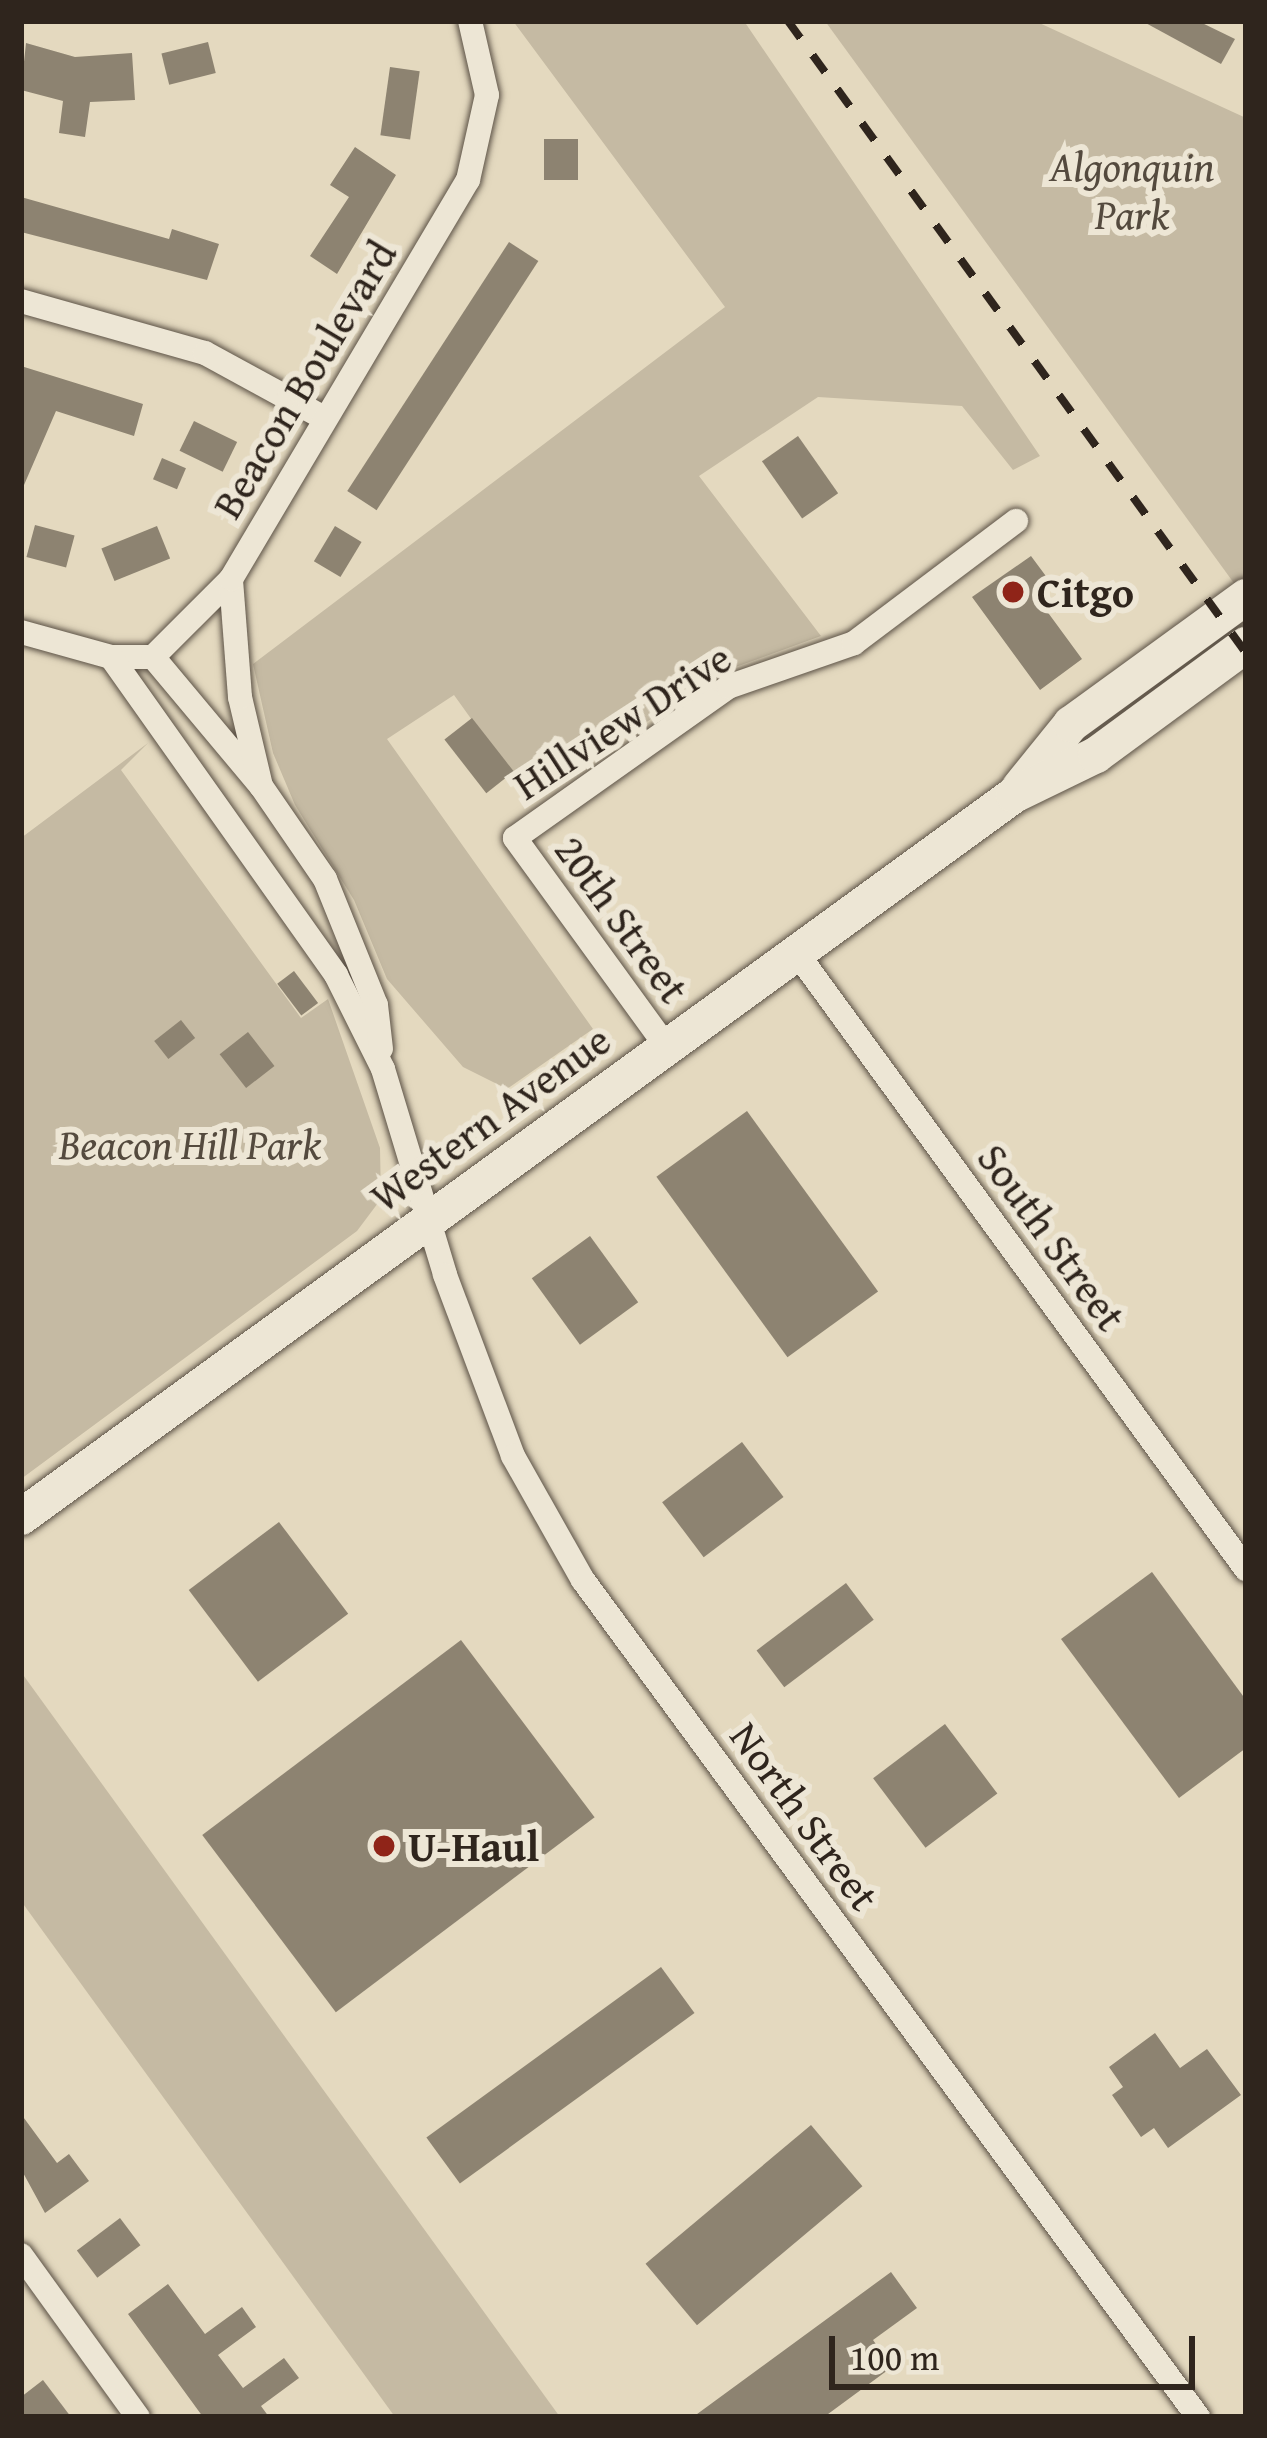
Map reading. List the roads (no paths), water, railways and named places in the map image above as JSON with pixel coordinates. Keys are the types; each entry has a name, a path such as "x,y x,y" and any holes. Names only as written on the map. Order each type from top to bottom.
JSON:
{"main road":[{"name":"Western Avenue","path":"1014,795 1072,724 1246,597"},
{"name":"Western Avenue","path":"21,1517 1014,795 1096,755 1246,645"}],"street":[{"name":"Beacon Boulevard","path":"261,786 240,698 231,579 481,150 487,95 470,21"},
{"path":"21,301 206,353 324,418"},
{"name":"Hillview Drive","path":"515,838 728,687 854,643 1016,521"},
{"path":"21,632 111,657 153,657 231,579"},
{"name":"Beacon Boulevard","path":"111,657 336,974 383,1069 430,1216"},
{"name":"Beacon Boulevard","path":"153,657 261,786 325,879 376,1005 383,1069"},
{"name":"20th Street","path":"515,838 666,1046"},
{"name":"South Street","path":"796,952 1246,1569"},
{"name":"North Street","path":"430,1216 513,1456 583,1580 1198,2417"},
{"path":"21,2255 138,2417"}],"railway":[{"path":"788,21 1246,653"}],"place":[{"name":"Citgo","path":"1013,592"},
{"name":"U-Haul","path":"384,1846"}],"park label":[{"name":"Algonquin Park","path":"1132,190"},
{"name":"Beacon Hill Park","path":"190,1144"}]}
